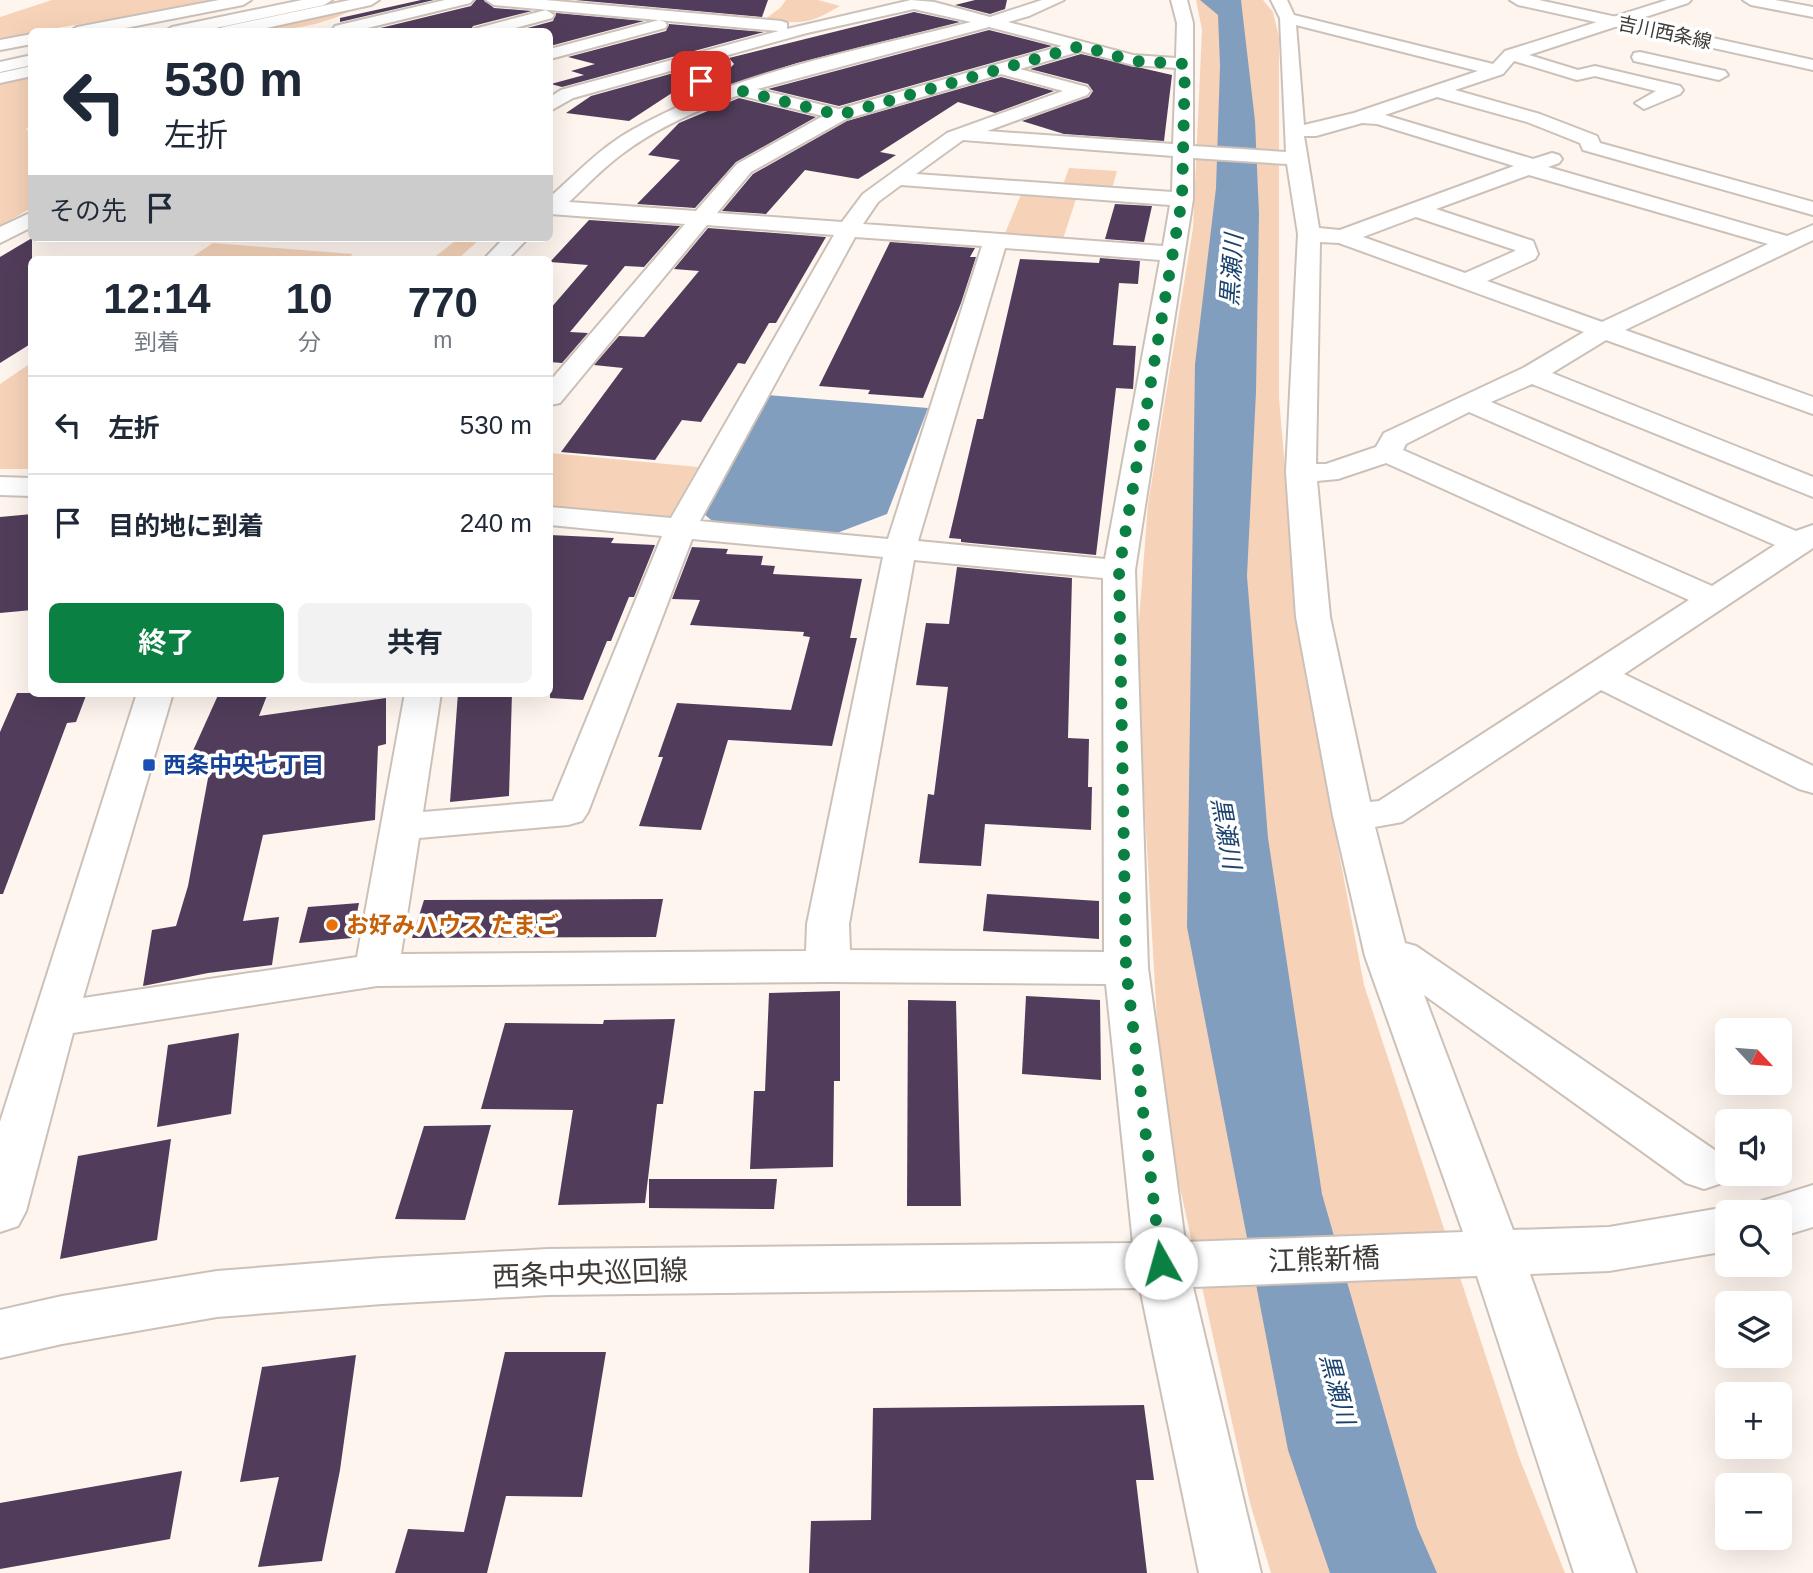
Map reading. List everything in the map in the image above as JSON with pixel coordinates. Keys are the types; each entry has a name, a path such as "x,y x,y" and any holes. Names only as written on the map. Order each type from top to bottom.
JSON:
{"main road":[{"path":"98,28 243,0"},
{"path":"191,28 324,0"},
{"path":"242,28 371,0"},
{"path":"346,28 466,0"},
{"path":"494,0 804,29"},
{"path":"663,15 686,0"},
{"path":"934,7 963,0"},
{"path":"553,205 582,178 638,134 680,112 737,90 992,22 1056,0"},
{"path":"1179,0 1185,23 1186,153 1182,199 1119,570 1126,968 1172,1264 1230,1573"},
{"name":"吉川西条線","path":"1518,0 1813,65"},
{"path":"961,134 982,138 1186,153 1293,149 1316,130 1497,70 1511,55 1683,0"},
{"path":"1751,0 1813,12"},
{"path":"558,92 656,70 804,29 914,5 934,7 1133,61 1185,64"},
{"path":"495,28 572,8"},
{"path":"1284,9 1340,13"},
{"path":"1284,9 1403,48 1497,70"},
{"path":"1284,9 1293,149 1325,236 1301,472 1313,617 1353,816 1387,956 1480,1253 1605,1573"},
{"path":"553,53 690,18"},
{"path":"1363,36 1396,27"},
{"path":"1403,48 1442,38"},
{"path":"1563,39 1589,45"},
{"path":"0,45 28,40"},
{"path":"553,393 744,168 839,115 1081,46"},
{"path":"1628,54 1718,75"},
{"path":"1511,55 1577,75 1595,71 1674,90 1644,103"},
{"path":"0,65 28,60"},
{"path":"400,827 568,813 681,528 848,230 870,198 961,134 1081,91 1001,69"},
{"path":"656,70 839,115"},
{"path":"0,78 28,72"},
{"path":"1437,91 1529,115 1566,128 1590,140 1590,146"},
{"path":"1361,117 1379,120 1788,243"},
{"path":"1325,236 1413,209 1590,146 1813,208"},
{"path":"559,176 582,178"},
{"path":"897,179 1182,199"},
{"path":"553,208 1172,254"},
{"path":"1413,209 1525,246 1527,254 1469,280"},
{"path":"0,236 28,220"},
{"path":"1387,453 1394,439 1532,374 1605,330 1813,232"},
{"path":"1325,236 1469,280 1813,406"},
{"path":"828,966 828,924 901,549 996,239"},
{"path":"498,256 513,242"},
{"path":"1532,374 1813,488"},
{"path":"1468,402 1806,538"},
{"path":"1301,472 1328,473 1387,453 1714,599"},
{"path":"0,486 28,486"},
{"path":"553,516 1119,570"},
{"path":"1353,816 1388,813 1806,538"},
{"path":"1599,676 1813,781"},
{"path":"0,1212 17,1088 55,1019 154,697"},
{"path":"377,970 422,697"},
{"path":"1387,956 1401,957 1704,1169"},
{"path":"55,1019 377,970 828,966 1126,968"},
{"path":"1792,1212 1813,1206"},
{"name":"江熊新橋","path":"1172,1264 1609,1249 1715,1231"},
{"name":"西条中央巡回線","path":"0,1334 62,1320 217,1294 382,1281 561,1272 1172,1264"}],"shaded area":[{"path":"52,0 228,0 56,28 28,28 28,33 0,40 0,17"},
{"path":"786,0 818,0 840,6 804,22 764,20"},
{"path":"1196,0 1263,0 1273,12 1279,37 1279,398 1301,652 1364,985 1519,1457 1565,1573 1271,1573 1250,1503 1162,1107 1136,659 1148,504 1193,228 1202,30"},
{"path":"360,5 332,19 302,27 257,28"},
{"path":"28,75 28,210 0,226 0,81"},
{"path":"1069,168 1117,171 1111,192 1062,188"},
{"path":"1022,192 1077,196 1062,242 1003,238"},
{"path":"454,242 477,242 461,256 436,256"},
{"path":"213,243 353,254 351,256 194,256"},
{"path":"28,365 28,469 0,469 0,384"},
{"path":"553,453 698,467 670,516 656,519 553,509"}],"water":[{"name":"黒瀬川","path":"1200,0 1241,0 1255,121 1259,214 1256,392 1247,576 1268,838 1322,1194 1417,1527 1437,1573 1330,1573 1288,1450 1187,927 1195,364 1216,188 1220,66 1218,15"},
{"path":"767,395 928,408 887,514 829,536 717,525 704,514"}],"building":[{"path":"421,0 434,0 340,22 340,18"},
{"path":"476,0 484,0 494,8 532,11 472,28 380,28 471,6"},
{"path":"575,0 768,0 762,17"},
{"path":"975,0 1007,0 1005,9 990,14 955,5"},
{"path":"914,12 960,22 797,63 707,92 734,64 729,58"},
{"path":"556,13 644,21 553,45 553,28 528,28 553,21"},
{"path":"669,24 764,32 562,87 553,85 584,75 571,71 595,64 568,57 666,31"},
{"path":"989,30 1052,46 839,106 768,89"},
{"path":"1081,54 1172,75 1164,141 1064,134 1022,121 1089,97 1093,91 1088,84 1030,69"},
{"path":"724,59 629,121 566,113 591,96"},
{"path":"1001,77 1054,91 995,113 958,102 880,152 896,155 858,179 805,170 766,214 722,211 753,174 847,121"},
{"path":"739,98 816,117 736,162 695,208 637,204 680,160 648,155 679,123"},
{"path":"1115,204 1152,206 1144,242 1105,239"},
{"path":"589,220 680,226 644,267 625,266 570,332 588,333 562,363 553,362 553,306 588,265 553,262 553,259"},
{"path":"708,228 826,237 776,323 769,323 745,364 738,363 701,422 682,420 655,460 561,452 623,368 594,365 619,336 644,337 699,271 674,269"},
{"path":"28,240 32,242 32,256 28,256 28,346 0,363 0,257"},
{"path":"890,242 975,248 970,257 976,257 961,303 923,398 868,394 870,390 819,386"},
{"path":"1100,258 1140,261 1138,284 1119,283 1113,345 1136,346 1133,389 1116,388 1096,555 961,542 961,539 949,538 977,419 983,419 1020,259 1099,263"},
{"path":"28,514 28,610 0,613 0,517"},
{"path":"553,535 614,538 611,543 655,545 634,597 629,597 611,641 607,641 583,700 550,698 553,697"},
{"path":"692,547 728,549 726,554 763,556 761,565 775,566 773,574 862,579 850,638 857,638 832,746 728,740 701,830 639,826 663,757 658,757 677,703 791,710 810,637 803,636 804,632 690,625 700,600 672,599"},
{"path":"957,567 1072,578 1068,738 1089,739 1091,830 985,824 981,866 919,863 928,794 934,795 948,687 916,685 926,623 949,624"},
{"path":"17,693 28,693 28,697 85,697 76,722 67,723 3,894 0,894 0,732"},
{"path":"217,697 266,697 259,716 386,698 386,744 378,746 375,820 263,835 243,921 279,917 272,965 208,973 143,986 152,930 176,926 188,886 211,762 187,764"},
{"path":"458,697 512,697 509,796 450,802"},
{"path":"987,894 1099,901 1099,939 983,931"},
{"path":"663,899 656,937 412,938 424,900"},
{"path":"359,903 352,938 299,943 308,907"},
{"path":"840,991 840,1081 834,1081 833,1167 750,1169 754,1091 765,1091 769,993"},
{"path":"1026,996 1100,1000 1101,1080 1022,1074"},
{"path":"908,1000 956,1001 961,1206 907,1206"},
{"path":"675,1019 663,1104 657,1104 645,1203 558,1205 573,1110 481,1109 505,1023 603,1024 604,1020"},
{"path":"239,1033 231,1114 157,1127 168,1045"},
{"path":"491,1125 465,1220 395,1219 424,1126"},
{"path":"171,1139 157,1240 60,1259 78,1156"},
{"path":"649,1179 777,1179 774,1209 649,1208"},
{"path":"505,1352 606,1352 582,1497 506,1496 487,1573 395,1573 408,1529 464,1532"},
{"path":"356,1355 340,1470 322,1561 258,1567 279,1477 240,1482 262,1367"},
{"path":"1144,1405 1154,1480 1136,1480 1147,1573 809,1573 811,1521 871,1520 873,1408"},
{"path":"182,1471 170,1539 0,1569 0,1503"}],"place":[{"name":"西条中央七丁目","path":"149,765"},
{"name":"お好みハウス たまご","path":"332,925"}],"route":[{"path":"701,81 839,115 1081,46 1133,61 1185,64 1182,199 1119,570 1126,968 1161,1263"}]}
